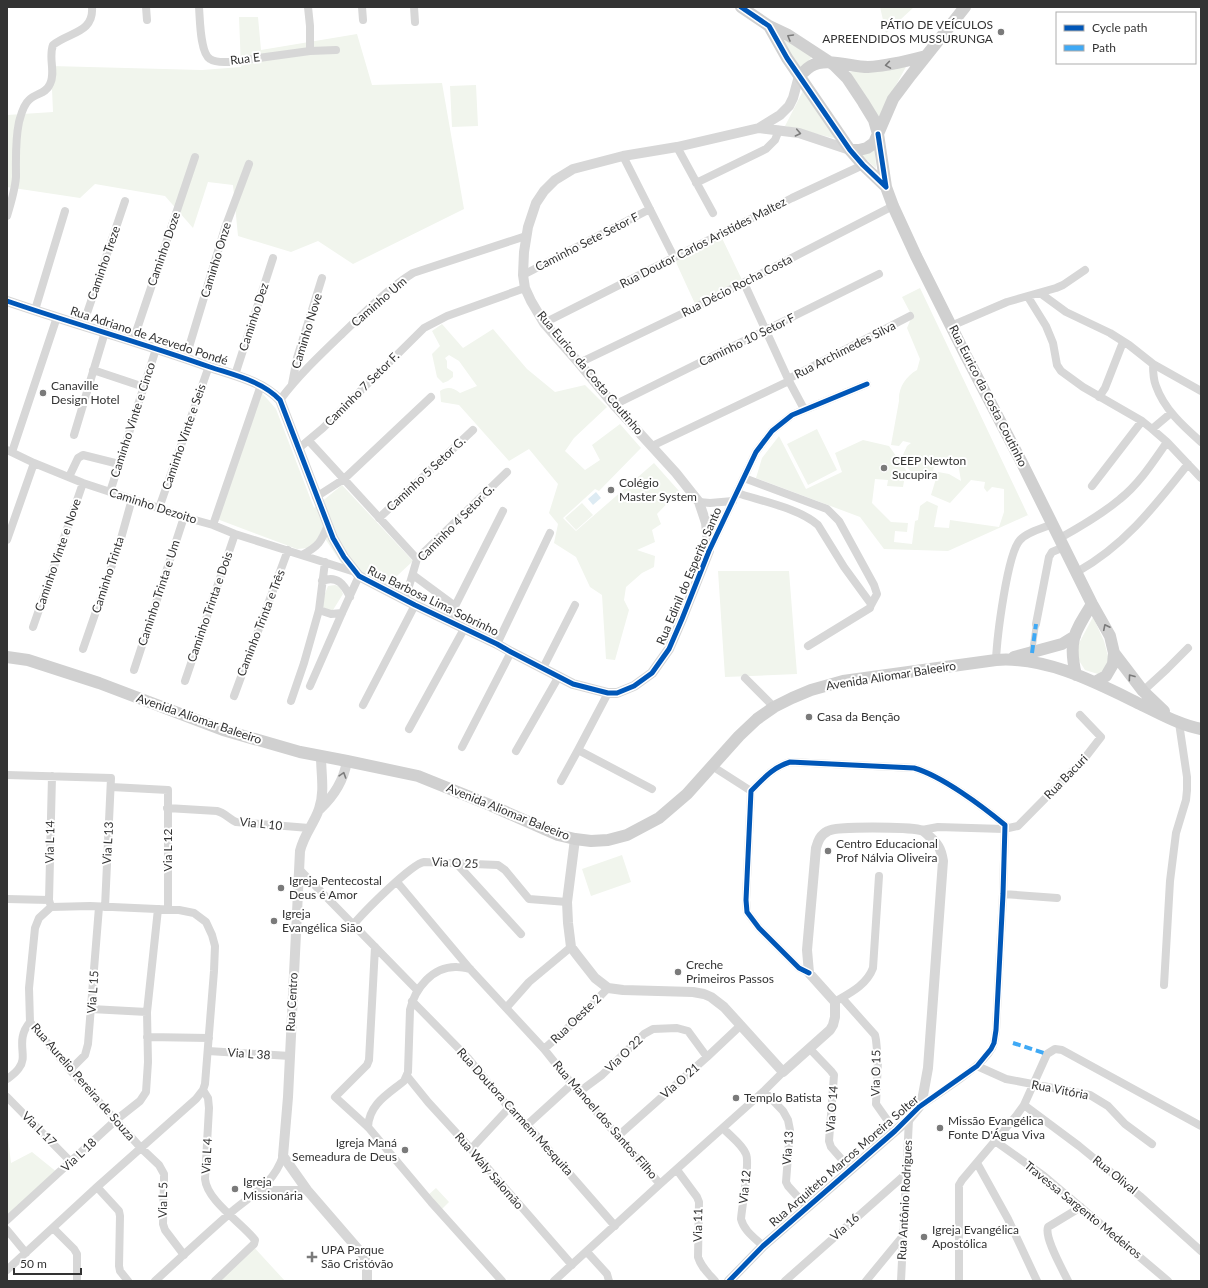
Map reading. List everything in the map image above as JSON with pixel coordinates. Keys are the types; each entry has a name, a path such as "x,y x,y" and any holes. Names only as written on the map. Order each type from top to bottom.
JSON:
{"main road":[{"name":"Rua Eurico da Costa Coutinho","path":"742,7 769,26 793,38 834,65 847,78 874,120 878,134 886,187 893,206 951,326 1053,524 1092,604 1110,636 1114,653 1113,664 1106,676 1095,682"},
{"path":"769,26 787,58 850,150 859,150 867,148 874,143 893,99 965,7"},
{"path":"799,76 811,66 819,63 829,62 850,66 867,67 891,64 926,56"},
{"name":"Rua Eurico da Costa Coutinho","path":"850,150 886,187"},
{"path":"1076,675 1072,651 1075,636 1092,604"},
{"path":"1002,660 1062,644 1075,636"},
{"name":"Avenida Aliomar Baleeiro","path":"7,648 28,660"},
{"path":"1114,653 1143,691 1179,723"},
{"name":"Avenida Aliomar Baleeiro","path":"7,657 28,660 99,683 223,730 300,752 347,760 418,776 490,805 558,835 591,841 608,840 628,835 659,818 674,806 739,736 774,707 811,690 843,681 1002,660 1051,666 1095,682 1179,723 1201,728"}],"street":[{"path":"7,216 16,178 15,149 19,122 25,105 28,100 48,89 51,83 53,74 51,50 53,45 90,23 92,17 92,7"},
{"path":"146,7 147,20"},
{"name":"Rua E","path":"199,7 204,49 206,56 211,60 229,62 310,50 336,50"},
{"path":"308,7 310,50"},
{"path":"362,7 363,20"},
{"path":"414,7 416,22"},
{"name":"Rua Eurico da Costa Coutinho","path":"709,552 706,523 699,502 676,473 614,405 544,323 530,301 525,288 523,275 526,236 536,203 544,191 555,180 573,169 623,156 677,147 759,128 780,115 788,106 793,98 799,76"},
{"name":"Rua Eurico da Costa Coutinho","path":"759,128 799,133 850,150"},
{"path":"696,183 766,149 775,140 779,130"},
{"path":"677,147 713,213"},
{"path":"623,156 674,257"},
{"name":"Caminho Doze","path":"133,341 194,157"},
{"name":"Caminho Onze","path":"186,357 226,228 249,164"},
{"name":"Rua Doutor Carlos Aristides Maltez","path":"544,323 792,198 863,165"},
{"name":"Caminho Treze","path":"83,325 125,201"},
{"name":"Rua Décio Rocha Costa","path":"579,363 696,308 893,206"},
{"name":"Caminho Sete Setor F","path":"523,275 650,209"},
{"path":"35,310 65,212"},
{"name":"Caminho Um","path":"280,400 292,384 361,316 413,273 526,236"},
{"name":"Caminho Dez","path":"235,375 273,258"},
{"path":"951,326 1007,302 1028,297 1063,285 1085,270"},
{"name":"Caminho 10 Setor F","path":"614,405 879,274"},
{"name":"Caminho Nove","path":"292,384 297,358 322,278"},
{"name":"Rua Archimedes Silva","path":"744,283 789,380"},
{"name":"Caminho 7 Setor F.","path":"298,449 309,441 424,328 447,316 525,288"},
{"path":"1040,293 1066,312 1110,333 1153,364 1201,391"},
{"path":"1028,297 1046,326 1053,343 1057,365 1061,371 1083,387 1142,421 1167,442 1201,478"},
{"name":"Rua Adriano de Azevedo Pondé","path":"7,301 156,349 186,357 261,385 273,392 280,400"},
{"name":"Rua Archimedes Silva","path":"652,446 789,380 910,316"},
{"path":"9,451 57,317"},
{"path":"74,435 105,332"},
{"path":"1100,397 1124,342"},
{"name":"Caminho Vinte e Cinco","path":"110,492 156,349"},
{"path":"1153,364 1156,386 1171,413 1201,442"},
{"name":"Caminho Vinte e Seis","path":"159,508 209,366"},
{"path":"93,370 144,387"},
{"path":"789,380 804,409"},
{"name":"Rua Edinil do Esperito Santo","path":"608,693 617,693 634,686 652,673 669,649 709,552 756,452 772,431 792,415 804,409 866,384"},
{"path":"213,525 261,385"},
{"path":"316,497 344,480 431,397"},
{"name":"Rua Barbosa Lima Sobrinho","path":"280,400 328,525 339,548 357,574 415,605 497,644 574,684 608,693"},
{"path":"1152,429 1171,413"},
{"path":"1092,486 1142,421"},
{"name":"Caminho 5 Setor G.","path":"379,518 474,430"},
{"path":"309,441 417,559"},
{"path":"1032,653 1049,557 1052,552 1062,542 1120,499 1141,477 1167,442"},
{"name":"Caminho Dezoito","path":"9,451 83,483 184,517 213,525 235,534 325,562 357,574"},
{"path":"69,477 78,458 82,455 119,464"},
{"path":"7,540 34,463"},
{"path":"1077,572 1107,553 1131,532 1155,506 1188,464"},
{"name":"Caminho 4 Setor G.","path":"406,600 417,559 507,472"},
{"path":"744,478 827,509 839,521 874,585 877,594 870,608 808,646"},
{"name":"Caminho Vinte e Nove","path":"33,627 83,483"},
{"path":"699,502 710,503 735,497 800,513 812,520 818,525 827,538 844,567 870,602 871,606"},
{"name":"Caminho Trinta","path":"83,649 110,572 132,499"},
{"path":"448,620 503,511"},
{"name":"Caminho Trinta e Um","path":"134,670 184,517"},
{"path":"1002,660 997,639 1010,566 1015,549 1018,542 1023,537 1053,524"},
{"path":"302,555 318,545 328,525"},
{"path":"497,644 550,533"},
{"name":"Caminho Trinta e Dois","path":"185,681 235,534"},
{"name":"Caminho Trinta e Três","path":"234,696 288,550"},
{"path":"291,701 304,663 319,610 325,562"},
{"path":"310,686 350,597 357,574"},
{"path":"413,575 455,606"},
{"path":"322,581 328,579 337,580 345,586 350,597"},
{"path":"363,705 415,605"},
{"path":"542,668 575,605"},
{"path":"319,610 331,614 342,613"},
{"path":"409,729 464,629"},
{"path":"1143,691 1188,648"},
{"path":"462,747 511,652"},
{"path":"516,751 559,676"},
{"path":"745,678 774,707"},
{"path":"561,781 608,693"},
{"name":"Rua Bacuri","path":"1004,829 1018,826 1084,759 1101,737 1080,715"},
{"path":"1164,985 1170,881 1176,833 1186,800 1187,790 1187,777 1179,723"},
{"path":"578,750 652,789"},
{"name":"Rua Centro","path":"321,756 328,793"},
{"name":"Rua Centro","path":"155,1281 229,1214 260,1190 275,1174 283,1156 286,1134 300,851 302,842 328,793 341,781 347,760"},
{"path":"809,973 807,950 808,935 816,848 819,838 829,831 837,828 922,830 938,827 1004,829 1005,825 945,782 922,770 914,768 790,762 781,765 770,772 751,791 746,900 747,912 752,921 799,968 809,973 838,1000"},
{"path":"712,766 751,791"},
{"path":"7,775 52,776 111,783"},
{"name":"Via L 14","path":"50,904 52,776"},
{"name":"Via L 12","path":"111,783 168,790 168,909"},
{"name":"Via L 13","path":"102,907 111,783"},
{"name":"Via L 10","path":"167,808 217,811 223,813 231,820 236,822 309,828"},
{"name":"Rua Arquiteto Marcos Moreira Solter","path":"729,1281 763,1246 895,1132 919,1107 977,1066 991,1049 995,1037 1003,894 1004,829"},
{"name":"Rua Arquiteto Marcos Moreira Solter","path":"919,1107 924,1096 928,1068 943,861 938,844 922,830"},
{"path":"575,839 567,902 568,923 571,947 588,970 608,988 623,990 693,992 704,994 717,1001 741,1025 783,1072"},
{"name":"Via O 25","path":"353,925 420,862 498,865 505,870 529,899 567,902"},
{"path":"457,864 521,934"},
{"path":"299,869 417,990"},
{"path":"660,1184 830,1030 835,1018 838,1000 858,988 868,978 873,968 879,876"},
{"name":"Rua Manoel dos Santos Filho","path":"397,882 470,969 544,1050 660,1184 554,1281"},
{"path":"1003,894 1057,898"},
{"path":"7,899 50,904 168,909 194,913 206,922 215,946 208,1051 203,1090"},
{"name":"Rua Aurelio Pereira de Souza","path":"50,904 39,918 35,928 28,988 30,1022 70,1070 141,1148"},
{"name":"Via L 15","path":"70,1070 88,1049 102,907"},
{"path":"158,909 147,1012 148,1037 209,1038"},
{"path":"374,946 369,1060 367,1065 335,1097 368,1127 431,1202 502,1281"},
{"path":"506,1008 529,982 571,947"},
{"path":"368,1127 368,1118 374,1106 404,1081 407,1076 410,1010 417,990 440,970 458,967 470,969"},
{"name":"Rua Oeste 2","path":"544,1050 581,1016 608,988"},
{"name":"Via O 15","path":"838,1000 875,1035 878,1060 876,1104 895,1132"},
{"name":"Rua Doutora Carmem Mesquita","path":"412,1001 468,1058 509,1108 528,1125 615,1226"},
{"path":"91,1009 147,1012"},
{"path":"7,1079 20,1068 22,1058 22,1035 24,1029 30,1022"},
{"name":"Via O 21","path":"618,1136 741,1025"},
{"name":"Via O 22","path":"579,1092 602,1075 644,1034 653,1029 677,1028 688,1031 707,1057"},
{"name":"Via L 18","path":"7,1220 116,1120 140,1101 146,1092 148,1037"},
{"name":"Via O 14","path":"810,1049 834,1075 830,1144 851,1170"},
{"path":"959,1281 959,1188 962,1180 1024,1105 1046,1054 1055,1050 1062,1050 1201,1126"},
{"name":"Via L 38","path":"208,1051 290,1056"},
{"name":"Rua Vitória","path":"977,1066 1006,1079 1090,1095 1108,1106 1125,1124 1152,1144"},
{"name":"Rua Waly Salomão","path":"407,1076 428,1102 572,1265"},
{"path":"528,1125 572,1084"},
{"name":"Rua Aurelio Pereira de Souza","path":"7,1270 97,1187 196,1100 203,1090"},
{"name":"Via L 4","path":"203,1090 208,1098 209,1108 207,1190 254,1238 255,1242 215,1281"},
{"name":"Via 13","path":"764,1091 787,1116 790,1130 786,1182 807,1207"},
{"name":"Via L 17","path":"7,1096 71,1162"},
{"name":"Rua Olival","path":"1024,1105 1079,1146 1140,1196 1201,1251"},
{"path":"471,1149 509,1108"},
{"name":"Rua Antônio Rodrigues","path":"901,1281 909,1119"},
{"name":"Via 12","path":"723,1128 746,1154 747,1164 741,1219 746,1230 763,1246"},
{"name":"Travessa Sargento Medeiros","path":"995,1141 1044,1176 1168,1281"},
{"name":"Via L 5","path":"141,1148 159,1164 162,1170 164,1180 163,1224 165,1230 184,1255"},
{"path":"283,1156 307,1190 364,1256 367,1267 367,1281"},
{"path":"977,1163 1008,1219 1036,1281"},
{"name":"Via 11","path":"677,1170 697,1196 699,1202 698,1257 704,1269 715,1281"},
{"name":"Via 16","path":"784,1281 907,1173"},
{"path":"97,1187 118,1211 120,1216 119,1266 120,1271 128,1281"},
{"path":"260,1190 307,1190"},
{"path":"1068,1281 1054,1252 1047,1234 1047,1229 1081,1207"},
{"path":"53,1228 77,1254 76,1281"},
{"path":"7,1230 26,1253"},
{"path":"866,1281 903,1236"},
{"path":"587,1252 607,1274 609,1281"}],"shaded area":[{"path":"880,7 914,7 886,33"},
{"path":"239,17 258,17 261,50 357,34 372,85 442,83 464,209 353,264 318,241 291,252 238,236 233,185 208,182 193,228 165,196 95,184 80,198 7,187 7,115 53,112 51,66 202,70 241,67"},
{"path":"777,34 812,57 801,68"},
{"path":"907,65 878,118 847,72"},
{"path":"476,85 478,126 452,127 450,86"},
{"path":"804,89 837,139 785,126"},
{"path":"875,149 876,168 860,154"},
{"path":"721,236 744,284 696,306 674,258"},
{"path":"920,288 1028,515 948,551 884,549 860,517 756,478 762,458 779,436 806,489 842,472 835,453 863,440 889,446 906,470 903,487 887,486 888,480 875,479 872,503 891,522 908,523 907,532 895,531 894,542 912,544 915,521 918,520 920,506 927,501 938,506 934,527 949,528 950,520 999,527 1004,512 1004,489 992,487 987,492 984,488 985,482 971,480 950,503 931,495 938,472 949,474 961,481 958,463 935,459 933,472 912,473 901,459 907,446 911,443 903,441 899,446 891,445 901,387 906,379 917,370 920,359 907,328 912,316 902,297"},
{"path":"442,324 463,348 493,329 527,369 555,392 585,385 607,407 574,438 565,451 585,470 600,460 592,445 620,424 641,448 599,491 595,489 563,518 576,531 654,463 679,491 657,514 661,524 652,530 655,542 637,550 655,556 654,567 642,573 626,587 624,600 629,610 615,660 606,659 602,595 590,587 576,557 554,543 558,524 549,513 558,484 529,449 509,461 459,405 441,402 440,391 443,389 450,388 460,393 477,386 459,361 449,355 445,358 447,361 447,368 453,372 453,377 443,383 437,377 432,354 440,346 432,331"},
{"path":"262,393 276,409 314,508 342,485 413,561 383,589 348,573 326,540 324,533 309,548 297,549 217,519"},
{"path":"817,429 837,470 808,485 787,444"},
{"path":"596,492 601,498 593,505 588,499"},
{"path":"582,503 593,515 576,530 565,518"},
{"path":"718,571 789,571 797,674 725,677"},
{"path":"335,585 340,587 343,594 333,610 327,609 321,604 328,586"},
{"path":"1093,617 1104,641 1109,660 1105,669 1098,674 1085,670 1078,659 1077,647"},
{"path":"622,855 631,882 591,896 582,869"},
{"path":"7,1129 11,1163 32,1152 58,1173 7,1218"},
{"path":"436,1188 449,1202 441,1210 427,1196"},
{"path":"251,1244 285,1281 211,1281"}],"marked path":[{"path":"1032,653 1036,624"},
{"path":"1013,1043 1047,1054"}],"cycle path":[{"path":"741,7 769,26 787,58 850,150 886,187"},
{"path":"878,134 886,187"},
{"path":"7,301 238,376 256,383 273,393 280,400 333,538 344,557 359,576 415,605 497,644 573,684 608,693 617,693 634,686 652,673 669,649 709,551 756,452 772,431 792,415 867,384"},
{"path":"729,1281 763,1246 895,1131 919,1107 977,1066 991,1049 994,1043 996,1030 1005,825 985,809 949,785 925,772 914,768 790,762 773,770 751,791 746,900 747,912 759,928 799,968 809,973"}],"place":[{"name":"PÁTIO DE VEÍCULOS APREENDIDOS MUSSURUNGA","path":"1001,32"},
{"name":"Canaville Design Hotel","path":"43,393"},
{"name":"CEEP Newton Sucupira","path":"884,468"},
{"name":"Colégio Master System","path":"611,490"},
{"name":"Casa da Benção","path":"809,717"},
{"name":"Centro Educacional Prof Nálvia Oliveira","path":"828,851"},
{"name":"Igreja Pentecostal Deus é Amor","path":"281,888"},
{"name":"Igreja Evangélica Sião","path":"274,921"},
{"name":"Creche Primeiros Passos","path":"678,972"},
{"name":"Templo Batista","path":"736,1098"},
{"name":"Missão Evangélica Fonte D'Água Viva","path":"940,1128"},
{"name":"Igreja Maná Semeadura de Deus","path":"405,1150"},
{"name":"Igreja Missionária","path":"235,1189"},
{"name":"Igreja Evangélica Apostólica","path":"924,1237"},
{"name":"UPA Parque São Cristóvão","path":"312,1257"}]}
